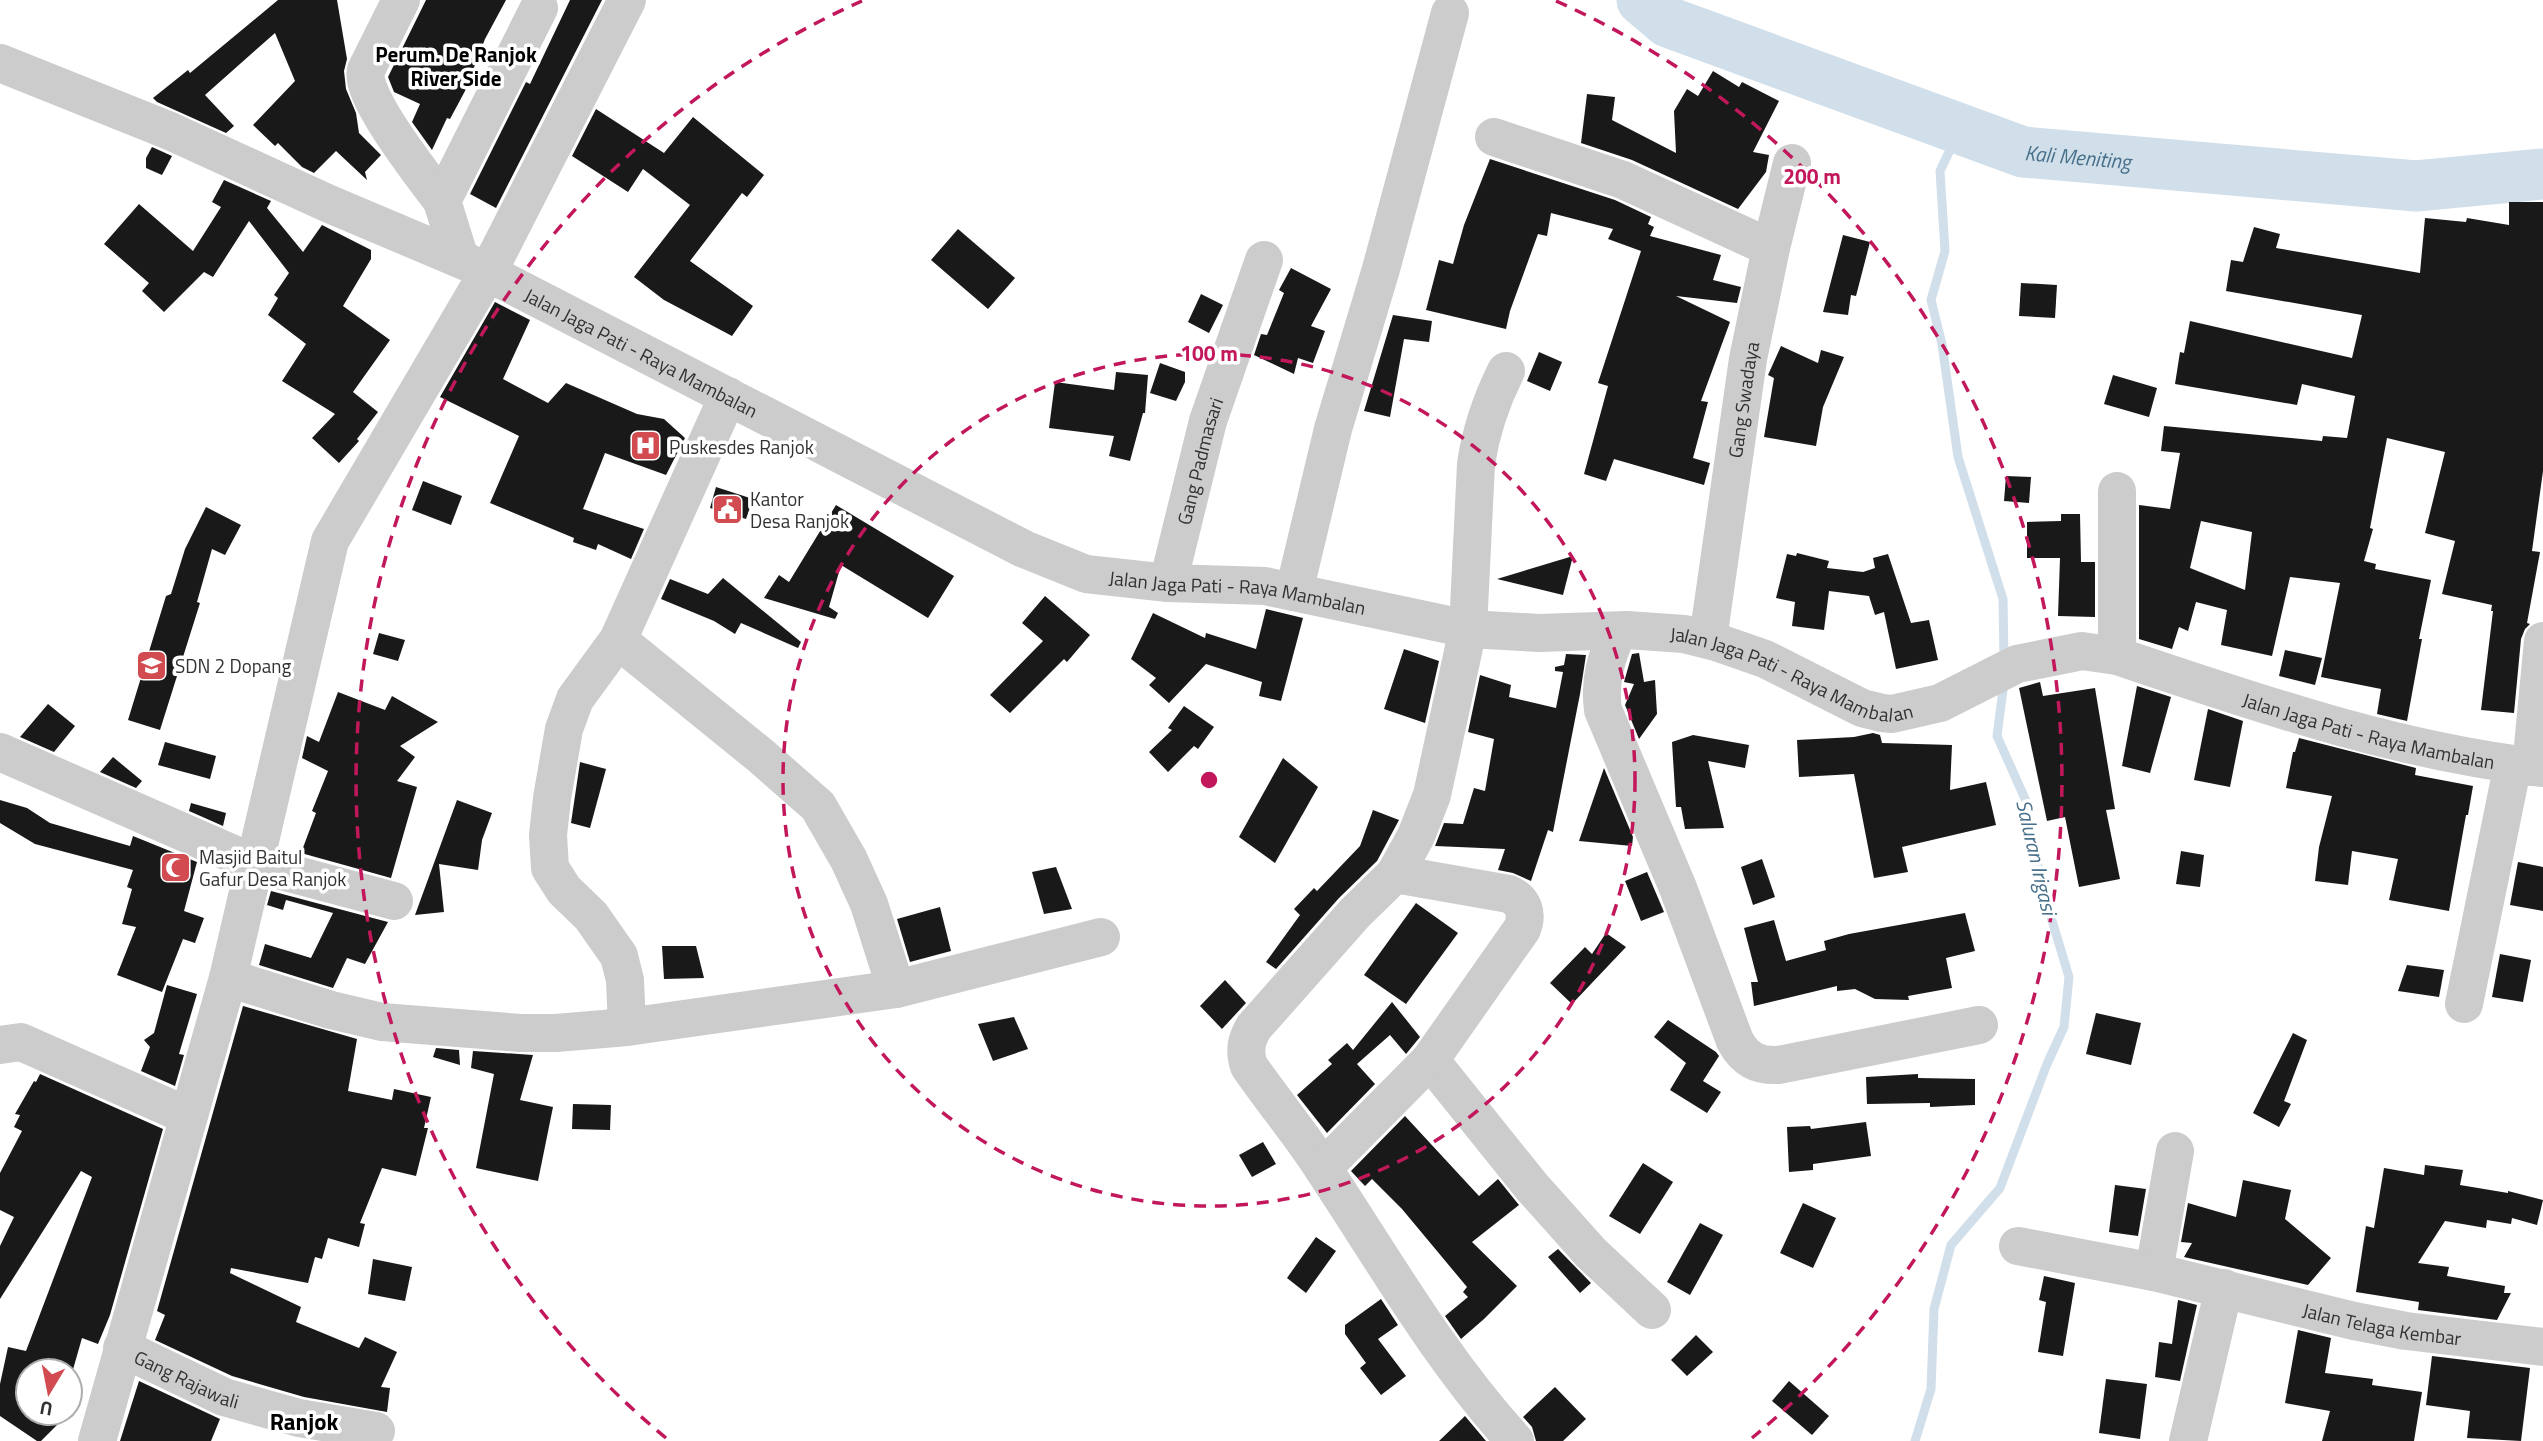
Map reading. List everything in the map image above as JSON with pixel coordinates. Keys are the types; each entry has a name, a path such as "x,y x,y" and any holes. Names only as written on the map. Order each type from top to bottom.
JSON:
{"street":[{"path":"401,0 370,62 365,82 374,104 442,201 474,265"},
{"path":"97,1441 228,978 331,541 474,265 627,0"},
{"path":"442,201 539,8"},
{"path":"1294,592 1333,429 1381,269 1450,13"},
{"name":"Jalan Jaga Pati - Raya Mambalan","path":"0,63 170,131 338,208 474,265 1012,543 1086,575 1168,583 1256,585 1468,629 1504,632 1656,631 1708,639 1765,659 1872,712 1892,714 1940,704 2017,664 2082,650 2117,656 2337,728 2448,754 2529,766"},
{"path":"1494,137 1623,180 1771,248"},
{"name":"Gang Swadaya","path":"1708,639 1748,359 1792,163"},
{"name":"Gang Padmasari","path":"1168,583 1208,421 1264,260"},
{"path":"1506,371 1486,416 1476,464 1468,629 1432,795 1416,836 1395,874 1355,913 1272,1006 1254,1027 1246,1043 1249,1066 1323,1168 1415,1312 1482,1402 1515,1441"},
{"path":"627,1027 625,980 619,956 591,916 564,890 550,868 548,853 552,798 564,729 575,699 618,640 728,396"},
{"path":"2117,491 2117,656"},
{"path":"1618,631 1605,662 1602,678 1603,710 1678,888 1735,1041 1742,1052 1758,1064 1778,1065 1979,1025"},
{"path":"618,640 818,806 849,860 869,904 896,989"},
{"path":"2464,1004 2529,766 2543,641"},
{"path":"0,752 256,863 394,901"},
{"path":"1323,1168 1430,1060 1522,929 1525,912 1517,898 1505,893 1395,874"},
{"path":"228,978 331,1010 382,1022 521,1033 556,1033 627,1027 896,989 1101,937"},
{"path":"0,1045 21,1042 188,1116"},
{"path":"1430,1060 1532,1187 1591,1253 1652,1310"},
{"path":"2154,1272 2175,1151"},
{"name":"Jalan Telaga Kembar","path":"2018,1246 2154,1272 2354,1321 2406,1331 2543,1347"},
{"path":"2188,1441 2224,1288"},
{"name":"Gang Rajawali","path":"122,1348 225,1397 299,1418 376,1431"}],"building":[{"path":"278,0 337,0 347,59 344,71 346,89 356,113 359,133 381,155 365,172 367,180 336,151 314,173 302,167 278,143 275,146 253,125 295,81 275,33 205,95 234,126 226,133 153,98 188,70 190,73"},
{"path":"426,0 506,0 485,39 465,91 450,119 447,118 432,150 412,122 420,104 394,92 388,77"},
{"path":"570,0 602,0 496,208 470,194 526,82 530,84"},
{"path":"1713,71 1739,87 1742,82 1779,101 1753,152 1769,155 1766,172 1738,209 1632,160 1581,143 1587,94 1615,97 1612,120 1676,153 1674,111 1687,89 1698,96"},
{"path":"596,109 664,153 693,117 764,175 747,197 742,193 690,261 753,306 732,336 664,300 634,277 690,205 643,169 628,192 572,156"},
{"path":"152,147 172,156 162,175 146,168 146,158"},
{"path":"1490,159 1615,200 1651,217 1648,224 1654,227 1650,236 1721,255 1713,280 1741,287 1737,303 1676,296 1730,322 1701,401 1708,402 1693,458 1710,463 1704,485 1614,459 1606,481 1584,474 1608,386 1598,383 1641,251 1608,239 1613,229 1551,213 1547,236 1538,234 1506,329 1426,310 1439,260 1453,264 1464,225"},
{"path":"224,180 271,201 267,208 303,252 322,225 371,250 371,259 343,306 390,340 353,392 378,412 357,439 359,441 339,463 312,438 335,414 282,381 306,344 268,315 278,298 274,295 289,273 249,221 213,277 204,272 164,312 142,291 149,283 104,244 139,204 193,251 221,207 212,202"},
{"path":"2509,202 2543,202 2543,471 2532,551 2540,552 2527,623 2530,624 2521,639 2514,713 2481,710 2492,605 2442,594 2455,541 2425,533 2445,452 2387,438 2370,528 2373,529 2364,561 2376,564 2375,569 2431,580 2407,721 2377,714 2381,689 2321,677 2340,583 2290,577 2272,656 2221,645 2227,610 2196,602 2188,631 2179,627 2172,649 2139,639 2139,505 2170,509 2180,453 2161,451 2164,426 2322,441 2323,436 2347,438 2355,396 2302,384 2297,405 2175,384 2180,352 2184,353 2190,321 2352,358 2362,315 2226,291 2231,260 2243,262 2254,227 2280,234 2276,248 2420,273 2425,218 2466,222 2467,218 2509,225","holes":["2201,521 2252,532 2245,590 2190,568"]},
{"path":"958,229 1015,278 988,309 931,260"},
{"path":"1843,235 1870,242 1856,296 1851,295 1848,315 1823,312"},
{"path":"1291,268 1331,289 1311,326 1325,331 1313,363 1298,358 1294,374 1254,355 1261,334 1267,335 1284,293 1279,290"},
{"path":"2021,283 2057,285 2055,318 2019,316"},
{"path":"1201,294 1223,305 1209,333 1188,322"},
{"path":"495,302 530,320 503,379 548,403 566,383 637,414 664,419 685,438 666,475 605,453 583,509 644,529 631,559 598,544 596,550 573,542 574,538 490,503 519,436 440,397"},
{"path":"1393,315 1432,321 1429,342 1404,339 1390,417 1364,411"},
{"path":"1781,346 1818,363 1821,350 1844,357 1823,407 1816,446 1764,437 1774,378 1768,375"},
{"path":"1539,352 1562,362 1550,391 1527,381"},
{"path":"1160,363 1185,372 1185,382 1176,401 1150,393"},
{"path":"1116,372 1148,375 1145,413 1130,461 1109,456 1114,436 1049,428 1055,382 1114,390"},
{"path":"2113,375 2157,388 2149,417 2104,404"},
{"path":"2006,476 2031,477 2029,503 2004,501"},
{"path":"423,481 462,496 451,525 412,510"},
{"path":"716,487 753,499 746,519 710,508"},
{"path":"836,505 954,576 928,618 841,565 829,607 838,613 835,619 764,598 779,575 789,582"},
{"path":"206,507 241,525 225,555 212,549 197,602 200,603 160,730 128,720 166,596 171,594 185,549"},
{"path":"2061,514 2080,514 2081,562 2095,562 2095,617 2058,616 2060,558 2027,558 2027,522 2061,521"},
{"path":"1797,553 1829,561 1827,568 1863,572 1875,568 1873,558 1888,554 1911,623 1929,620 1938,660 1896,669 1884,612 1875,615 1869,596 1829,591 1824,630 1792,626 1795,602 1776,598 1787,554 1796,556"},
{"path":"1573,556 1563,595 1497,579"},
{"path":"723,578 801,642 798,648 741,623 735,634 714,621 661,599 670,579 708,594"},
{"path":"1045,596 1090,635 1067,662 1064,659 1010,713 990,695 1043,641 1022,623"},
{"path":"1266,609 1303,618 1281,701 1259,696 1262,682 1206,664 1169,703 1149,685 1156,678 1131,659 1153,613 1205,638 1206,633 1256,649"},
{"path":"379,633 405,640 398,661 373,654"},
{"path":"1404,649 1439,661 1425,723 1384,709"},
{"path":"2285,650 2322,658 2315,685 2279,676"},
{"path":"1639,653 1644,682 1655,680 1657,714 1639,739 1625,705 1634,684 1624,682 1632,654"},
{"path":"1566,654 1586,655 1553,832 1548,830 1531,881 1498,870 1505,849 1435,846 1444,823 1463,824 1474,788 1485,791 1494,739 1468,732 1480,675 1511,685 1509,697 1556,708 1563,672 1555,671 1555,667 1564,665"},
{"path":"2040,682 2043,696 2095,688 2115,809 2106,810 2120,879 2079,887 2065,817 2047,821 2019,688"},
{"path":"2137,686 2171,697 2150,773 2122,766"},
{"path":"338,692 385,710 392,696 438,722 400,746 415,757 397,781 417,787 391,878 301,853 316,813 312,811 328,771 302,758 307,736 319,742"},
{"path":"48,704 75,726 54,752 20,737"},
{"path":"1184,706 1214,727 1198,749 1194,746 1168,772 1149,752 1172,730 1168,728"},
{"path":"2208,709 2243,721 2230,787 2194,780"},
{"path":"1873,733 1880,735 1882,743 1952,745 1950,790 1986,782 1996,825 1902,847 1908,872 1874,878 1854,774 1799,777 1797,740 1854,737"},
{"path":"1693,735 1749,745 1745,768 1708,761 1724,828 1685,829 1681,807 1676,807 1672,742"},
{"path":"2299,738 2416,768 2415,775 2473,786 2449,911 2389,900 2398,859 2352,851 2348,885 2315,881 2319,847 2332,796 2286,788 2293,752"},
{"path":"165,742 216,756 210,779 158,765"},
{"path":"113,757 142,781 136,788 100,772"},
{"path":"1283,758 1318,787 1275,863 1239,837"},
{"path":"580,762 606,769 590,828 571,823"},
{"path":"1604,768 1633,837 1632,846 1579,841"},
{"path":"0,800 27,808 50,823 130,846 133,836 197,862 184,911 204,918 195,943 183,939 162,992 117,975 136,927 122,924 132,889 127,887 133,870 35,844 0,823"},
{"path":"457,800 492,813 482,840 478,870 439,864 444,912 415,915"},
{"path":"191,803 226,813 223,826 189,811"},
{"path":"1373,810 1399,820 1377,861 1339,898 1276,969 1266,962 1300,915 1294,909 1314,888 1317,891 1360,846"},
{"path":"2181,851 2204,855 2200,887 2176,884"},
{"path":"1762,859 1775,897 1753,905 1741,867"},
{"path":"2518,862 2543,867 2543,911 2510,905"},
{"path":"1056,867 1072,909 1044,914 1032,872"},
{"path":"1647,872 1664,912 1641,921 1625,881"},
{"path":"271,891 388,922 365,964 347,958 333,988 259,965 265,944 311,958 333,913 286,900 283,910 267,905"},
{"path":"1416,903 1458,933 1406,1004 1364,975"},
{"path":"940,907 951,951 910,962 897,919"},
{"path":"1965,913 1975,951 1946,958 1952,988 1908,996 1909,1000 1875,999 1855,989 1837,991 1837,986 1754,1006 1751,982 1758,982 1744,928 1774,920 1786,961 1826,950 1824,941 1849,934"},
{"path":"1606,933 1626,947 1572,1004 1550,983 1585,947 1592,954"},
{"path":"662,946 696,946 704,978 664,979"},
{"path":"2500,954 2531,960 2523,1002 2492,997"},
{"path":"2407,965 2444,970 2439,997 2398,991"},
{"path":"1225,980 1246,1003 1222,1029 1200,1006"},
{"path":"167,985 197,994 179,1054 184,1055 175,1086 141,1071 150,1047 144,1040 154,1033"},
{"path":"1392,1002 1420,1037 1406,1054 1390,1035 1357,1064 1375,1084 1327,1133 1297,1095 1332,1064 1328,1060 1347,1043 1353,1050"},
{"path":"243,1006 357,1039 348,1091 392,1100 394,1089 431,1097 424,1128 428,1128 416,1176 382,1168 360,1223 365,1224 359,1247 328,1238 322,1259 315,1257 308,1283 231,1268 230,1273 301,1307 296,1322 359,1348 365,1337 397,1352 381,1387 390,1388 387,1412 304,1397 232,1376 155,1340 165,1315 157,1311"},
{"path":"2096,1013 2141,1023 2131,1065 2086,1054"},
{"path":"1014,1017 1028,1049 993,1061 978,1024"},
{"path":"1668,1020 1719,1056 1703,1081 1721,1092 1707,1113 1670,1090 1686,1063 1654,1037"},
{"path":"2293,1033 2307,1040 2284,1101 2291,1104 2279,1127 2253,1113"},
{"path":"436,1048 459,1050 460,1065 433,1057"},
{"path":"473,1051 533,1055 520,1100 553,1107 538,1181 476,1168 494,1074 471,1068"},
{"path":"40,1074 163,1129 110,1315 98,1344 82,1338 77,1357 14,1357 14,1425 0,1416 0,1384 8,1347 26,1351 92,1177 81,1171 0,1299 0,1246 14,1217 0,1210 0,1173 22,1131 14,1127 20,1115 15,1114 34,1081 36,1082"},
{"path":"1918,1074 1918,1078 1975,1079 1975,1105 1930,1107 1930,1103 1867,1104 1866,1077"},
{"path":"573,1104 611,1105 610,1130 572,1129"},
{"path":"1405,1116 1479,1196 1498,1179 1519,1205 1472,1242 1517,1286 1461,1339 1445,1316 1468,1297 1463,1292 1467,1287 1402,1209 1372,1179 1365,1186 1351,1171"},
{"path":"1866,1122 1871,1156 1813,1164 1813,1170 1789,1172 1787,1127 1810,1126 1811,1129"},
{"path":"1263,1142 1276,1164 1252,1177 1239,1155"},
{"path":"1643,1163 1673,1182 1640,1234 1609,1216"},
{"path":"2425,1165 2463,1170 2460,1185 2508,1191 2543,1200 2537,1225 2512,1218 2511,1224 2487,1220 2486,1228 2445,1221 2418,1263 2449,1267 2447,1276 2505,1286 2504,1293 2511,1293 2497,1320 2418,1310 2419,1302 2356,1292 2366,1226 2374,1228 2384,1168 2424,1175"},
{"path":"2243,1180 2291,1190 2285,1219 2331,1258 2308,1285 2184,1257 2192,1243 2181,1242 2188,1203 2236,1217"},
{"path":"2115,1185 2146,1189 2138,1236 2109,1232"},
{"path":"1803,1203 1836,1218 1813,1268 1780,1253"},
{"path":"1700,1223 1723,1235 1690,1295 1667,1282"},
{"path":"1316,1237 1336,1251 1306,1293 1287,1278"},
{"path":"1558,1249 1591,1283 1580,1293 1548,1257"},
{"path":"373,1259 412,1267 405,1301 368,1294"},
{"path":"2044,1276 2075,1283 2063,1356 2038,1352 2046,1302 2039,1300"},
{"path":"1381,1299 1398,1325 1378,1339 1406,1376 1381,1395 1360,1368 1366,1363 1345,1334 1345,1325"},
{"path":"2178,1300 2197,1305 2180,1381 2155,1377 2159,1342 2172,1344"},
{"path":"2298,1330 2331,1338 2325,1373 2373,1379 2372,1385 2422,1392 2414,1441 2322,1441 2330,1411 2285,1403"},
{"path":"1696,1335 1713,1352 1687,1376 1671,1360"},
{"path":"2432,1356 2530,1368 2521,1441 2467,1438 2470,1411 2426,1405"},
{"path":"2106,1379 2147,1384 2140,1439 2099,1433"},
{"path":"139,1381 220,1419 211,1441 120,1441"},
{"path":"1789,1381 1829,1416 1812,1435 1772,1401"},
{"path":"1555,1387 1586,1419 1563,1441 1536,1441 1532,1427 1523,1417"},
{"path":"1465,1416 1486,1441 1439,1441"},
{"path":"16,1427 55,1427 41,1441"}],"waterway":[{"name":"Kali Meniting","path":"1642,0 1668,22 2023,152 2416,186 2543,174"},
{"name":"Saluran Irigasi","path":"1959,131 1940,171 1945,251 1931,300 1942,344 1958,457 2003,599 2004,661"},
{"name":"Saluran Irigasi","path":"1915,1441 1931,1389 1934,1309 1951,1245 2000,1188 2047,1064 2064,1027 2069,977 2042,887 2026,801 1997,736 2004,682"}],"place":[{"name":"Puskesdes Ranjok","path":"646,446"},
{"name":"Kantor Desa Ranjok","path":"727,509"},
{"name":"SDN 2 Dopang","path":"152,665"},
{"name":"Masjid Baitul Gafur Desa Ranjok","path":"176,867"}],"district":[{"name":"Perum. De Ranjok River Side","path":"456,66"},
{"name":"Ranjok","path":"304,1421"}]}
